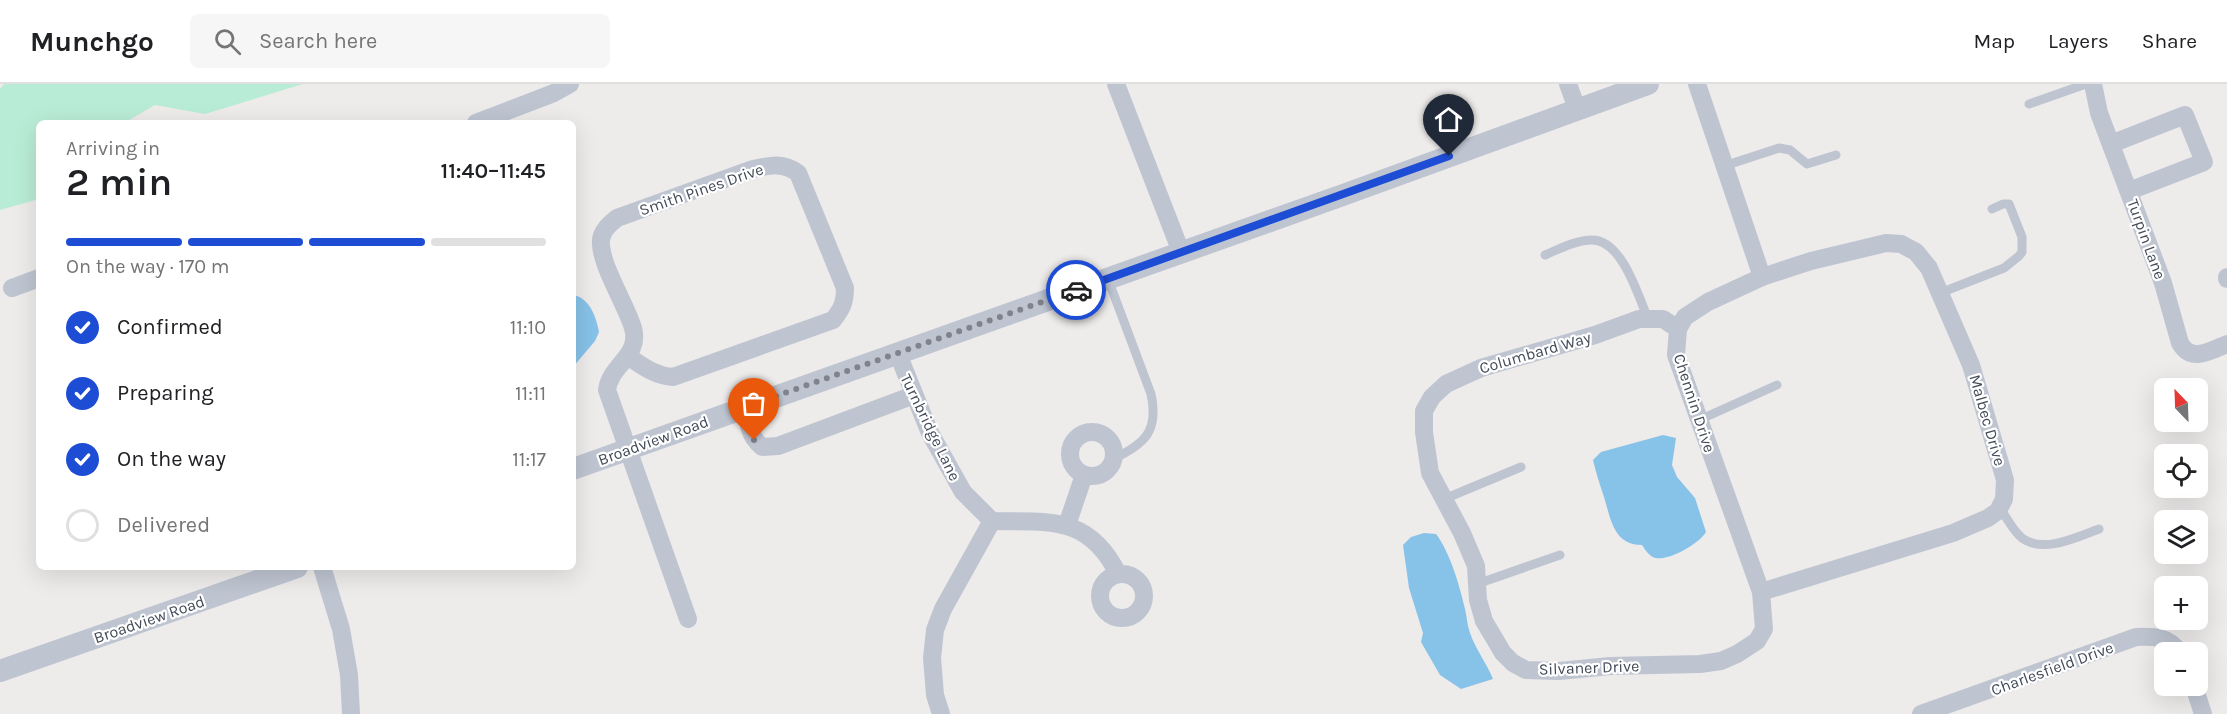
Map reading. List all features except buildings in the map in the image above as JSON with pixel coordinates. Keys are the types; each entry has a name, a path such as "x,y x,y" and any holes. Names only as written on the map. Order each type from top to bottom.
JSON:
{"street":[{"path":"484,120 554,93 570,84"},
{"path":"1116,84 1181,252"},
{"path":"1568,84 1577,109"},
{"name":"Broadview Road","path":"576,468 1648,84"},
{"path":"1697,84 1762,277"},
{"name":"Turpin Lane","path":"2093,84 2099,113 2163,284 2184,350 2202,355 2227,344"},
{"path":"2111,144 2185,115 2204,162 2129,191"},
{"name":"Smith Pines Drive","path":"774,164 788,166 798,173 845,288 842,310 833,320 673,377 653,373 629,357 635,342 634,329 604,260 601,240 604,229 617,218 753,169 774,164"},
{"name":"Malbec Drive","path":"1762,277 1853,250 1886,243 1901,244 1917,252 1929,268 1971,365 2005,480 2004,499 2000,508"},
{"name":"Chennin Drive","path":"1762,277 1708,302 1685,318 1678,329 1676,355 1761,592 1764,629"},
{"path":"12,288 36,279"},
{"name":"Columbard Way","path":"1424,432 1424,411 1432,397 1446,384 1481,368 1595,335 1639,319 1648,319"},
{"path":"1648,319 1663,319 1678,329"},
{"name":"Turnbridge Lane","path":"897,354 930,433 963,492 992,521"},
{"path":"629,357 609,380 608,390 688,618"},
{"path":"748,406 747,420 754,440 762,447 778,446 914,395"},
{"path":"1087,432 1103,435 1111,442 1114,451 1110,467 1104,473 1094,476 1083,475 1072,465 1070,457 1072,442 1087,432"},
{"name":"Silvaner Drive","path":"1424,432 1430,472 1476,566 1478,600 1484,621 1493,639 1513,663 1526,670 1700,664 1721,661 1737,654 1756,641 1764,629"},
{"path":"1067,525 1083,475"},
{"path":"1761,592 1953,533 1988,518 2000,508"},
{"path":"941,714 935,695 932,658 935,630 943,609 992,521 1067,525 1082,532 1103,549 1118,574"},
{"name":"Broadview Road","path":"0,671 288,570"},
{"path":"323,570 341,629 349,675 351,714"},
{"name":"Charlesfield Drive","path":"1921,714 2136,637 2157,636 2168,642"},
{"path":"2197,696 2204,714"}],"lane":[{"path":"2029,104 2086,84"},
{"path":"1724,166 1779,148 1790,150 1807,164 1836,155"},
{"path":"1940,293 2004,268 2015,261 2022,252 2022,237 2009,204 1992,209"},
{"path":"1545,255 1571,244 1591,240 1605,243 1613,248 1631,278 1648,319"},
{"path":"1108,279 1151,394 1155,411 1152,428 1146,437 1129,451 1113,459"},
{"path":"1699,420 1777,385"},
{"path":"1444,499 1521,467"},
{"path":"2000,508 2022,538 2043,545 2070,540 2099,529"},
{"path":"1477,584 1560,555"}],"green space":[{"path":"4,84 303,84 205,114 155,105 129,120 36,120 36,200 0,210 0,89"}],"water":[{"path":"576,296 588,304 594,314 599,332 595,341 576,363"},
{"path":"1663,435 1676,438 1672,465 1677,477 1695,498 1706,532 1684,550 1668,557 1656,558 1642,545 1625,541 1615,530 1593,460 1601,452"},
{"path":"1424,533 1436,534 1446,550 1454,570 1470,633 1493,679 1461,689 1440,675 1421,642 1423,633 1409,588 1403,545 1411,537"}],"way so far":[{"path":"754,440 747,420 748,406 1076,290"}],"route":[{"path":"1076,290 1449,156"}]}
